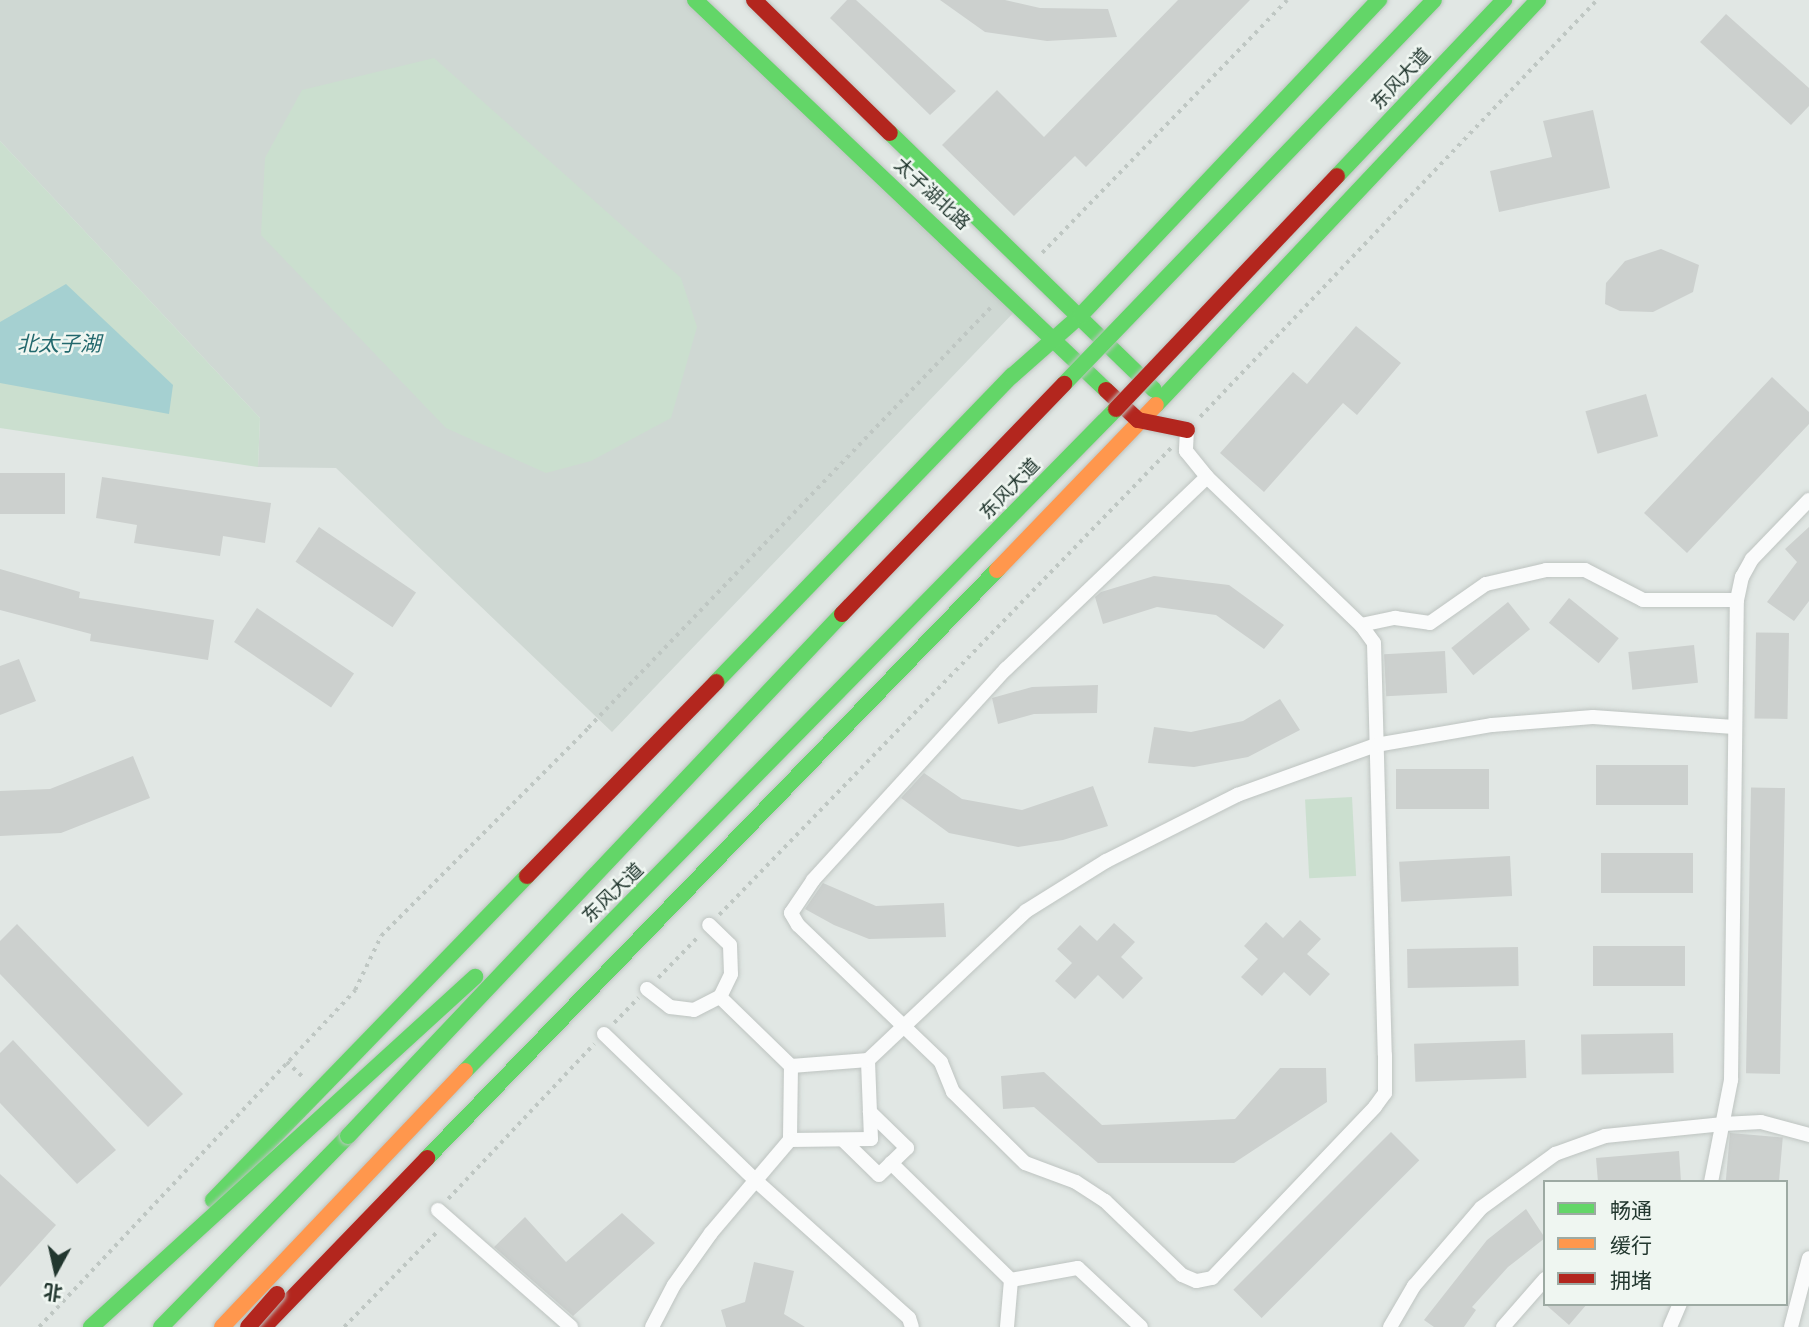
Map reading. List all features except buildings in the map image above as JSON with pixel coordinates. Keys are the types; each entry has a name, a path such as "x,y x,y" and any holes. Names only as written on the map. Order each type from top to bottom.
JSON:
{"main road":[{"name":"太子湖北路","path":"695,0 1005,291 1138,420"},
{"name":"太子湖北路","path":"754,0 1081,315 1160,397"},
{"path":"92,1327 1012,376 1055,342 1379,0"},
{"name":"东风大道","path":"633,831 1434,0"},
{"name":"东风大道","path":"535,998 643,895 1083,444 1504,0"},
{"path":"264,1327 1138,420 1538,0"},
{"path":"1138,420 1187,430"},
{"path":"92,1327 633,831"},
{"path":"161,1327 348,1136 633,831"},
{"path":"222,1327 535,998"},
{"path":"248,1327 535,998"}],"street":[{"path":"1187,430 1186,451 1207,477 1361,625 1374,643 1385,1093 1212,1278 1196,1282 1182,1275 1105,1201 1076,1182 1026,1163 953,1092 941,1062 798,925 791,913 796,900 1006,669 1207,477"},
{"path":"1711,1180 1731,1080 1737,600 1742,577 1752,559 1809,500"},
{"path":"1361,625 1395,618 1430,623 1486,584 1546,570 1585,570 1643,600 1737,600"},
{"path":"791,1066 868,1060 902,1024 1026,911 1106,861 1237,794 1376,745 1492,725 1593,717 1734,727"},
{"path":"647,989 670,1007 694,1010 720,997 731,974 730,945 709,925"},
{"path":"652,1327 674,1285 754,1179 790,1140 791,1066 720,997"},
{"path":"604,1034 754,1179 909,1318 912,1327"},
{"path":"790,1140 871,1139 868,1060"},
{"path":"843,1140 879,1175 907,1148 870,1112"},
{"path":"1390,1327 1415,1286 1481,1208 1555,1154 1605,1136 1723,1124 1761,1122 1809,1135"},
{"path":"891,1163 1011,1280"},
{"path":"438,1210 571,1327"},
{"path":"1791,1327 1809,1258"},
{"path":"1011,1280 1078,1268 1141,1327"},
{"path":"1007,1327 1011,1280"},
{"path":"1503,1327 1543,1281"},
{"path":"1670,1327 1679,1306"}],"path":[{"path":"1030,266 1287,0"},
{"path":"438,1210 1597,0"},
{"path":"39,1327 355,990 381,936 588,728 1005,291"},
{"path":"287,1062 318,1091"},
{"path":"344,1327 450,1220"}],"shaded area":[{"path":"0,0 689,0 1017,309 612,732 336,468 258,467 260,418 0,141"}],"green space":[{"path":"434,58 681,278 697,327 671,418 591,461 546,473 446,428 261,235 265,158 302,90"},
{"path":"0,141 260,418 258,467 0,428"},
{"path":"1352,797 1356,876 1309,878 1305,799"}],"water":[{"name":"北太子湖","path":"66,284 173,385 169,414 0,383 0,322"}],"traffic: fast":[{"path":"695,0 1106,390"},
{"path":"716,682 1012,376 1081,315 1379,0"},
{"path":"1064,384 1434,0"},
{"path":"1337,176 1504,0"},
{"path":"1156,405 1538,0"},
{"path":"890,133 1154,390"},
{"path":"465,1071 1116,409"},
{"path":"427,1158 997,570"},
{"path":"348,1136 842,614"},
{"path":"213,1200 527,876"},
{"path":"91,1327 475,977"},
{"path":"161,1327 348,1136"}],"traffic: slow":[{"path":"997,570 1156,405"},
{"path":"222,1327 465,1071"}],"traffic: jam":[{"path":"754,0 890,133"},
{"path":"1116,409 1337,176"},
{"path":"842,614 1064,384"},
{"path":"1106,390 1138,420 1187,430"},
{"path":"527,876 716,682"},
{"path":"264,1327 427,1158"},
{"path":"248,1327 277,1294"}]}
